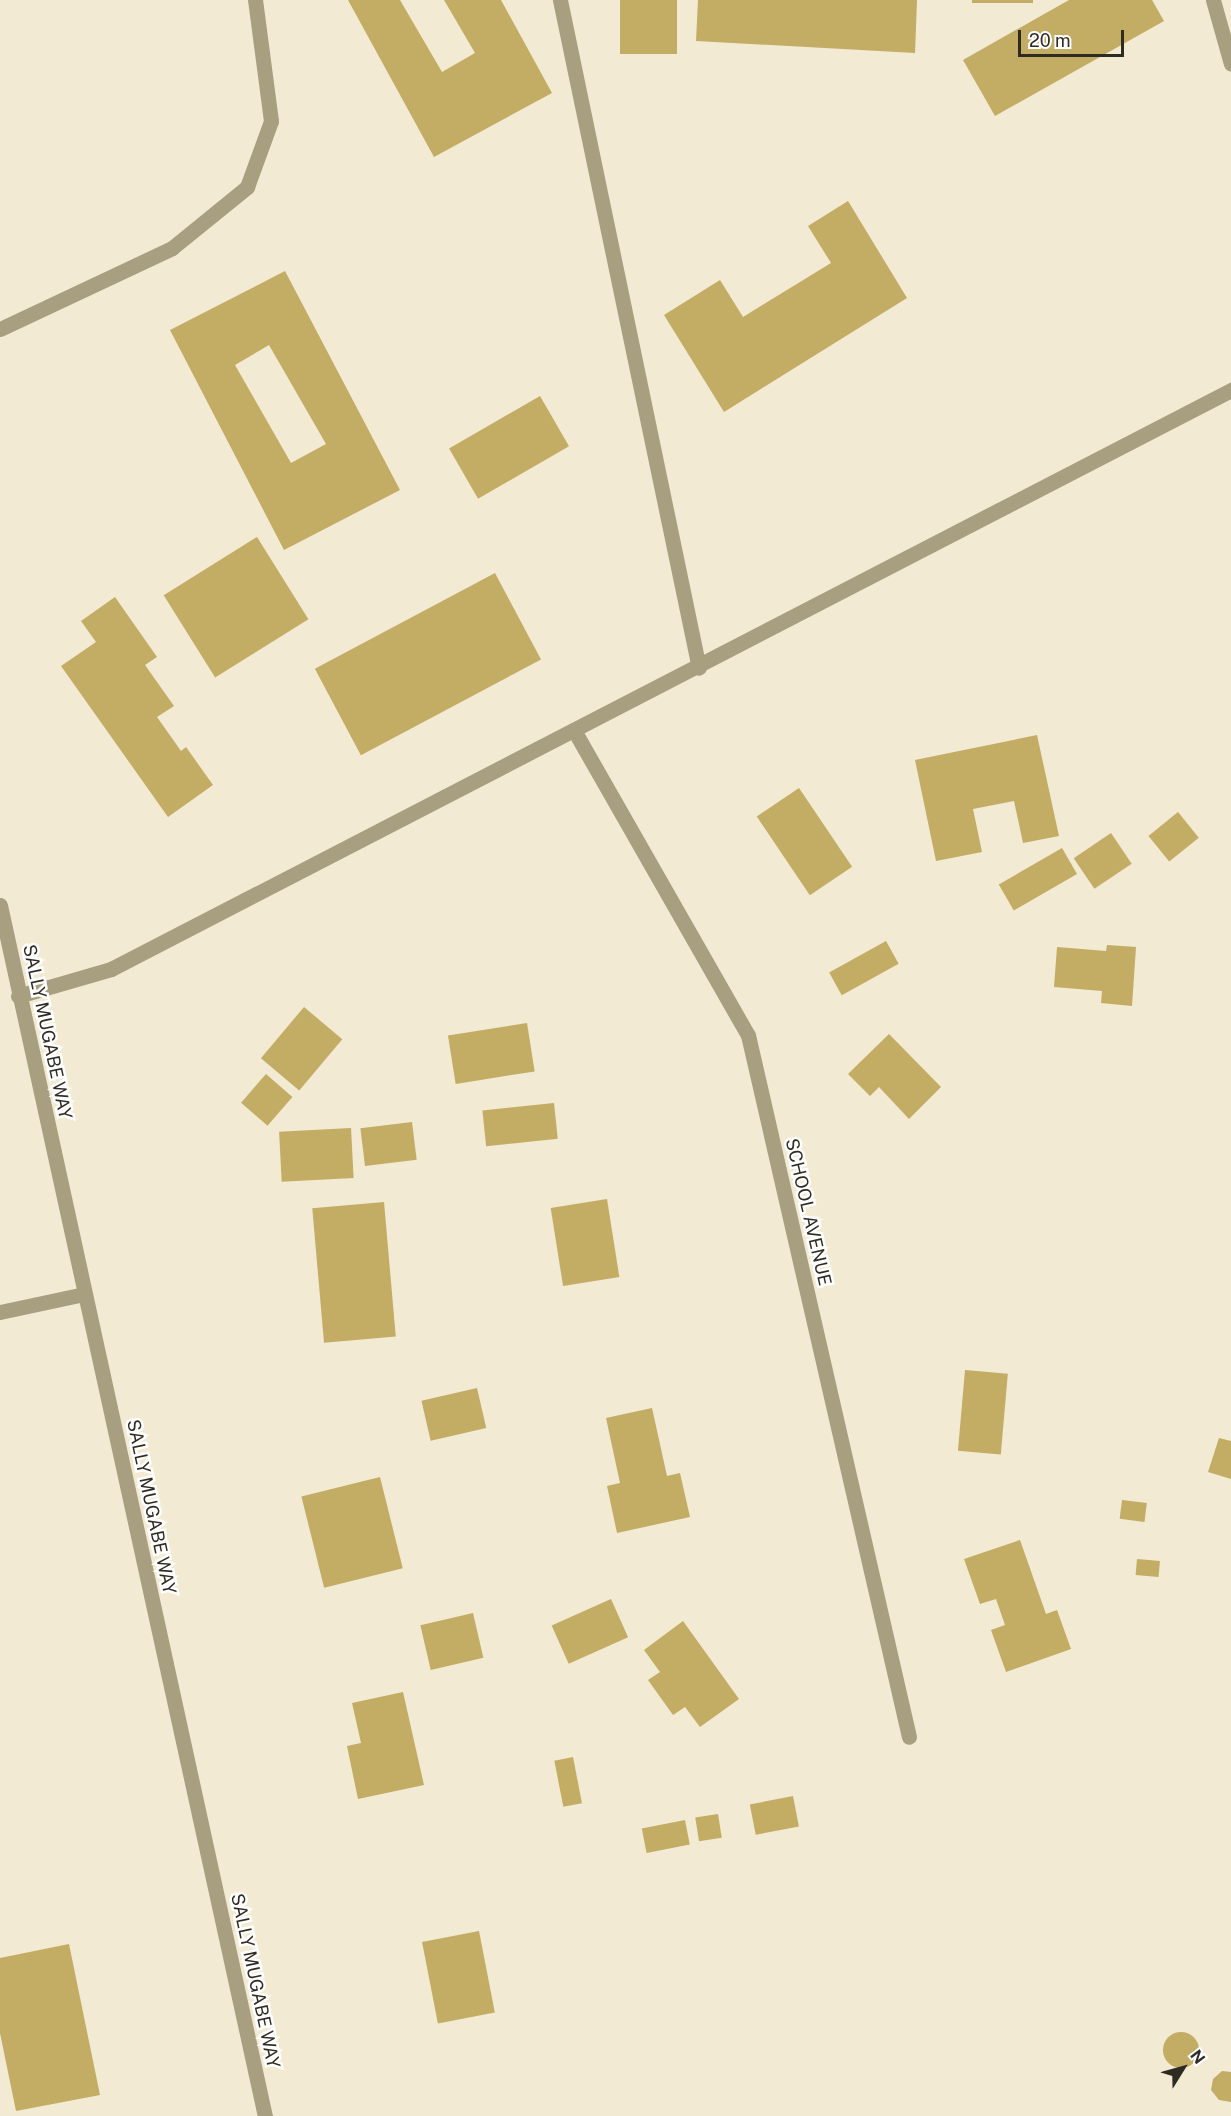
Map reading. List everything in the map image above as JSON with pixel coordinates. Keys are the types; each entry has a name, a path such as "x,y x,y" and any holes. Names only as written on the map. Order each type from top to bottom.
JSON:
{"street":[{"path":"0,329 172,248 247,187 271,121 255,0"},
{"path":"560,0 699,668"},
{"path":"1213,0 1231,64"},
{"path":"18,996 111,969 699,668 1231,390"},
{"name":"SCHOOL AVENUE","path":"575,732 748,1035 909,1737"},
{"name":"SALLY MUGABE WAY","path":"0,905 18,996 265,2116"},
{"path":"0,1312 84,1294"}],"building":[{"path":"348,0 400,0 442,72 475,53 444,0 501,0 552,93 434,157"},
{"path":"620,0 677,0 677,54 620,54"},
{"path":"698,0 917,0 915,53 696,41"},
{"path":"972,0 1033,0 1033,3 972,3"},
{"path":"1069,0 1152,0 1164,21 995,116 963,60"},
{"path":"848,201 907,298 724,412 664,315 720,280 743,317 831,263 808,226"},
{"path":"285,271 400,490 284,550 170,330","holes":["269,345 326,444 291,463 235,365"]},
{"path":"540,396 569,446 478,499 449,448"},
{"path":"257,537 308,619 215,678 164,595"},
{"path":"495,573 541,660 361,755 315,669"},
{"path":"115,597 157,657 145,665 174,706 157,717 181,751 186,747 213,785 168,817 61,666 96,642 81,621"},
{"path":"1037,735 1059,836 1023,843 1014,801 973,809 982,852 936,861 915,760"},
{"path":"799,788 852,867 810,895 757,817"},
{"path":"1178,812 1199,838 1169,862 1148,836"},
{"path":"1111,833 1132,864 1094,889 1074,858"},
{"path":"1062,848 1077,874 1014,910 999,885"},
{"path":"886,941 899,964 842,995 829,973"},
{"path":"1107,945 1136,947 1132,1006 1101,1003 1102,991 1054,987 1057,947 1106,951"},
{"path":"304,1007 342,1039 299,1090 261,1058"},
{"path":"527,1023 535,1071 456,1084 448,1036"},
{"path":"889,1034 941,1087 909,1119 879,1087 870,1096 848,1074"},
{"path":"266,1074 292,1097 267,1126 241,1103"},
{"path":"554,1103 558,1139 486,1146 482,1111"},
{"path":"412,1122 417,1160 365,1166 360,1128"},
{"path":"351,1128 354,1178 282,1182 279,1132"},
{"path":"607,1199 619,1277 563,1286 551,1208"},
{"path":"384,1202 396,1336 324,1343 312,1208"},
{"path":"965,1370 1008,1374 1001,1454 958,1451"},
{"path":"477,1388 486,1428 431,1441 421,1401"},
{"path":"652,1408 667,1476 680,1473 690,1517 617,1533 607,1486 620,1483 606,1418"},
{"path":"1219,1438 1231,1441 1231,1479 1208,1472"},
{"path":"380,1477 403,1568 324,1588 301,1497"},
{"path":"1122,1500 1147,1503 1144,1522 1120,1519"},
{"path":"1020,1540 1046,1614 1057,1610 1071,1649 1006,1672 991,1630 1005,1625 996,1599 980,1604 964,1559"},
{"path":"1137,1559 1160,1561 1159,1577 1136,1575"},
{"path":"611,1599 628,1637 569,1664 552,1625"},
{"path":"473,1613 483,1658 431,1670 420,1625"},
{"path":"683,1621 739,1699 700,1727 685,1707 673,1715 648,1680 660,1672 644,1650"},
{"path":"403,1692 424,1785 358,1799 347,1746 361,1743 352,1703"},
{"path":"573,1757 582,1803 563,1807 554,1761"},
{"path":"793,1796 799,1826 756,1835 750,1804"},
{"path":"718,1814 722,1838 699,1841 695,1818"},
{"path":"685,1820 690,1845 647,1853 642,1828"},
{"path":"479,1931 495,2012 438,2024 422,1942"},
{"path":"69,1944 100,2095 16,2111 0,2033 0,1958"},
{"path":"1181,2032 1194,2037 1199,2050 1194,2063 1181,2068 1168,2063 1163,2050 1168,2037"},
{"path":"1222,2071 1231,2072 1231,2102 1219,2100 1211,2090 1213,2079"}]}
